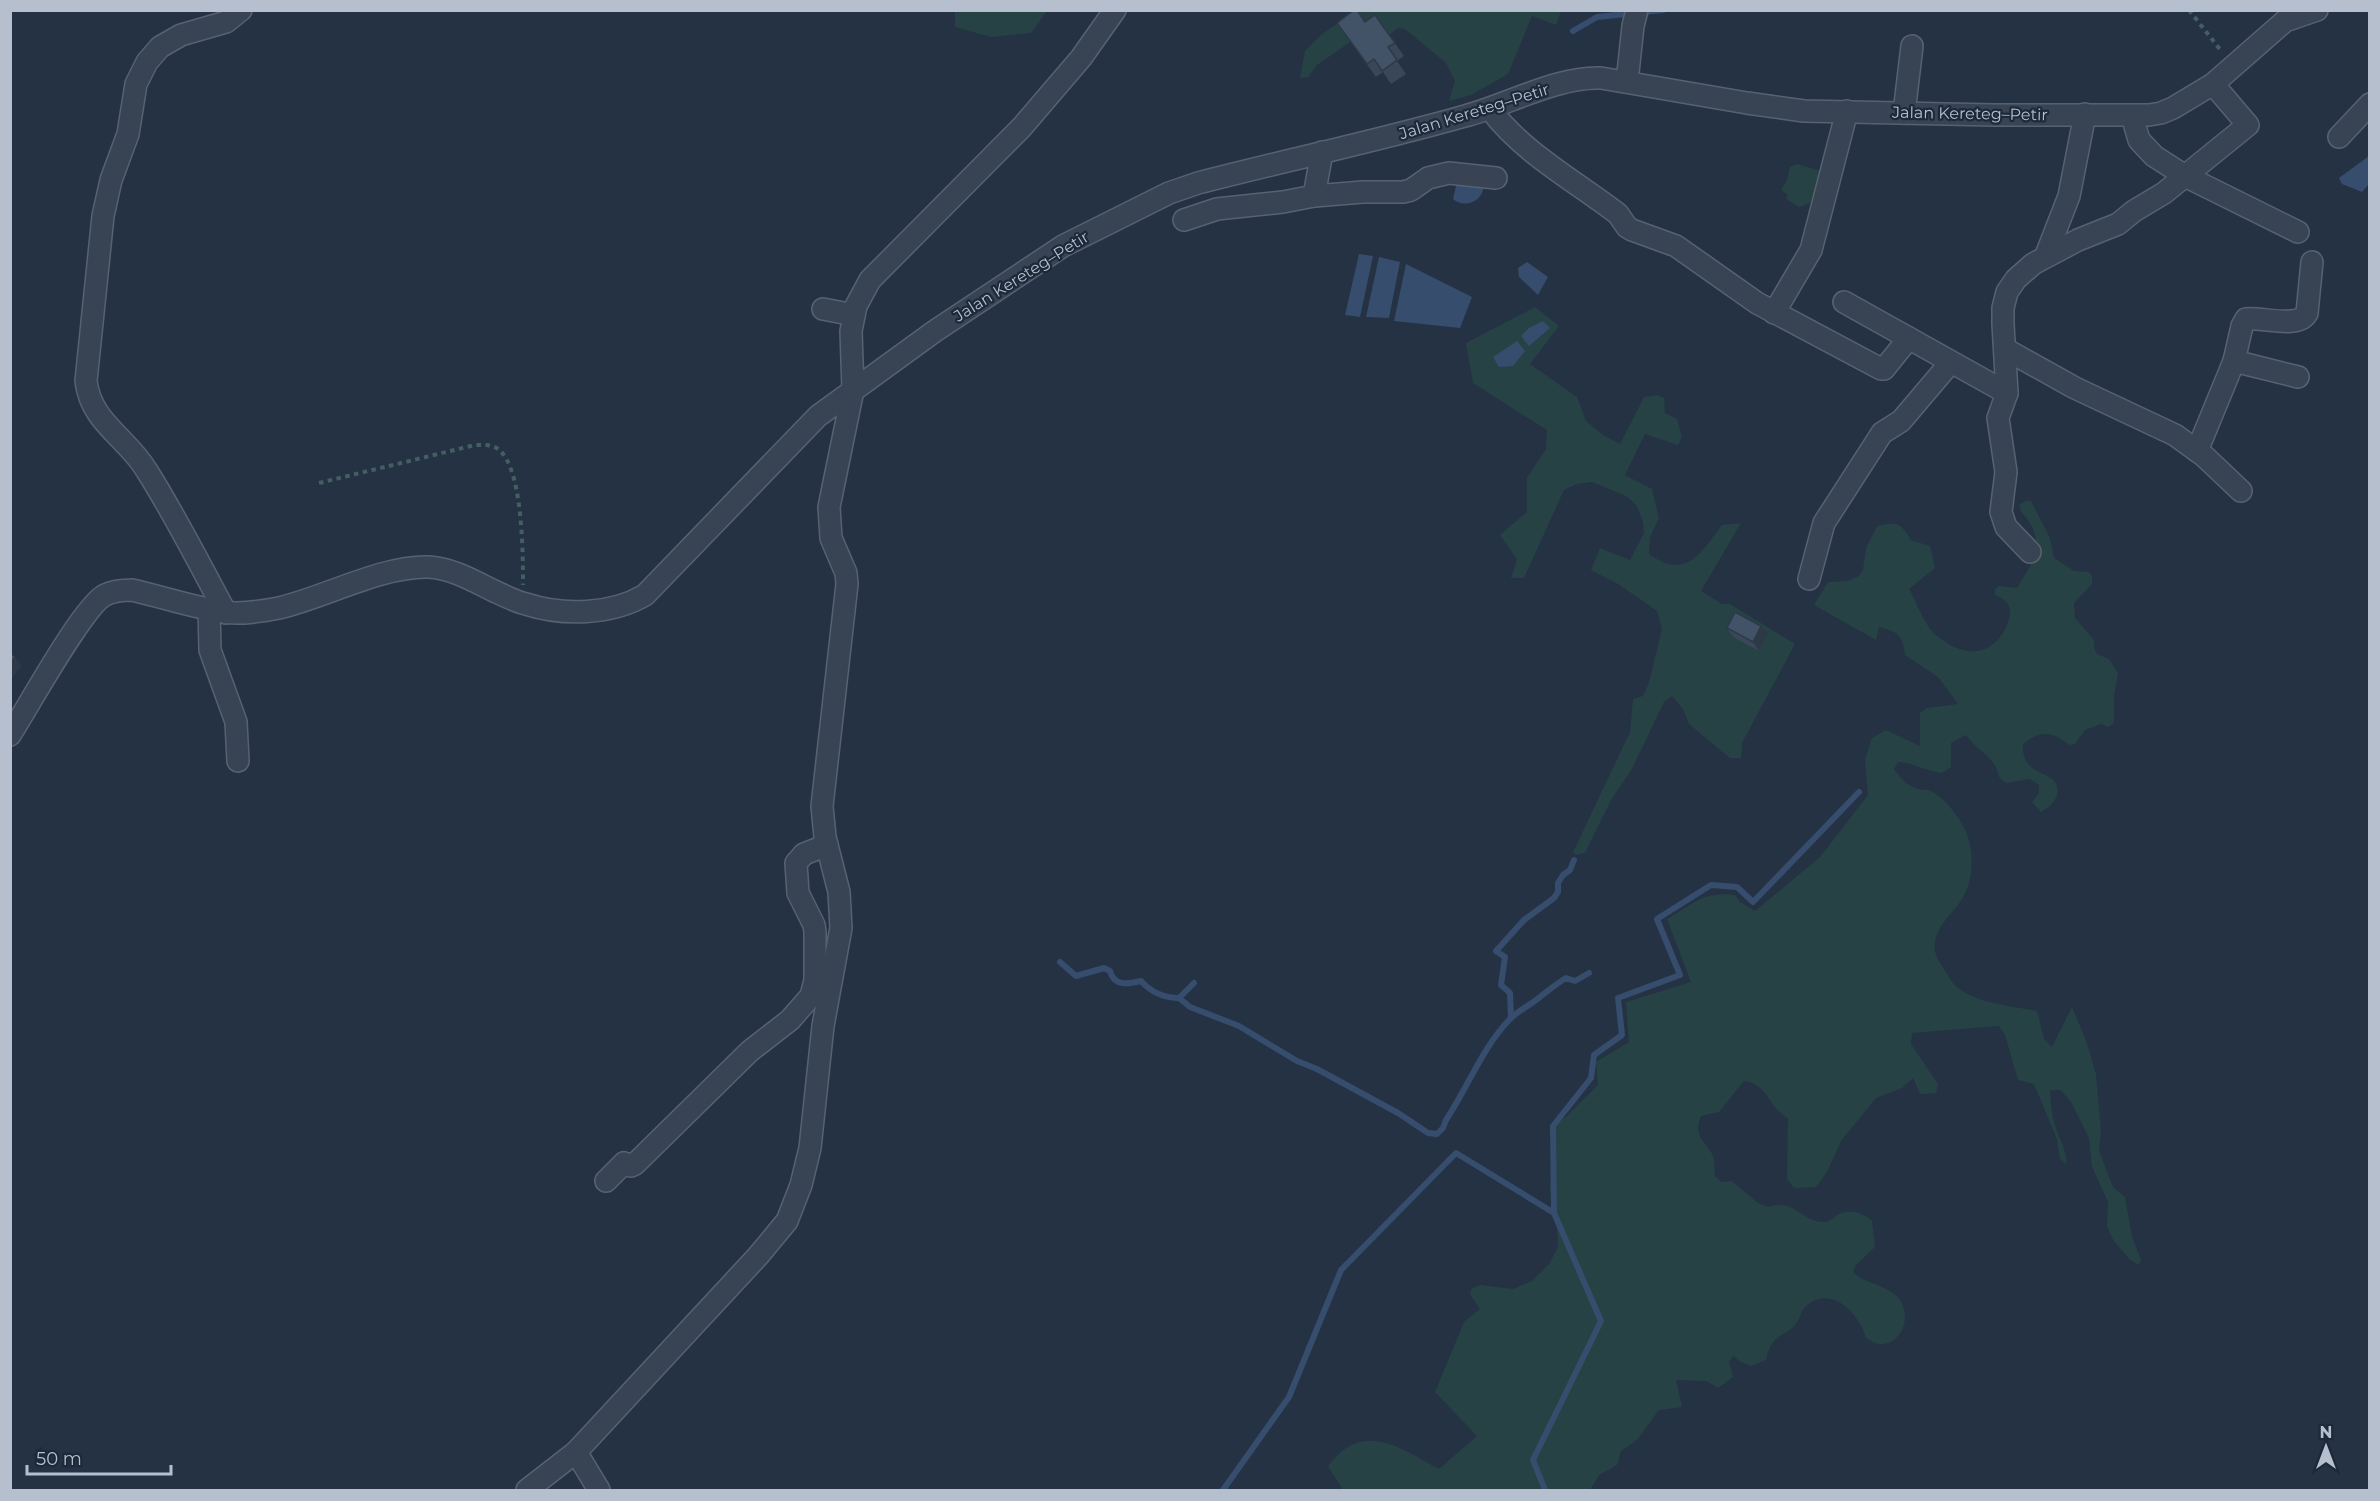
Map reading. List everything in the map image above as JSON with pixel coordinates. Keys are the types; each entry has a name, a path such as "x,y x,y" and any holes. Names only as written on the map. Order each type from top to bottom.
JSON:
{"street":[{"path":"238,761 236,722 210,650 218,611 146,467 97,414 88,397 86,381 103,216 111,180 128,134 136,84 147,62 160,47 181,35 226,22 241,10"},
{"path":"527,1491 576,1452 758,1256 787,1221 801,1185 810,1148 823,1026 842,928 839,892 826,845 822,806 847,584 846,573 831,538 829,507 853,390 851,330 856,306 870,280 1022,127 1081,58 1115,10"},
{"name":"Jalan Kereteg–Petir","path":"10,735 83,618 104,595 118,591 132,590 218,611 279,608 400,569 430,567 452,571 522,604 538,608 577,611 631,603 645,595 799,433 853,390 935,331 1063,246 1169,193 1198,183 1406,133 1490,109 1576,79 1601,78 1780,108 1905,113 2132,116 2161,113 2213,84 2279,25 2317,10"},
{"path":"1627,82 1635,18"},
{"path":"1905,113 1912,46"},
{"path":"2030,552 2006,527 2001,512 2006,472 1998,418 2007,393 2003,308 2007,292 2016,279 2033,264 2046,255 2118,224 2186,176 2248,125 2213,84"},
{"path":"2339,137 2370,104"},
{"path":"1490,109 1503,125 1550,164 1618,214 1632,231 1676,246 1737,290 1774,313 1881,369 1909,338"},
{"path":"1774,313 1810,250 1847,111"},
{"path":"2046,255 2069,196 2085,114"},
{"path":"2132,116 2136,133 2143,147 2186,176 2298,232"},
{"path":"1314,196 1322,152"},
{"path":"1184,220 1217,209 1276,203 1314,196 1403,192 1411,190 1428,178 1449,173 1496,178"},
{"path":"2197,451 2234,361 2242,326 2246,319 2297,322 2304,319 2307,313 2313,262"},
{"path":"1844,302 2007,393"},
{"path":"823,309 854,315"},
{"path":"2005,349 2075,388 2175,435 2197,451 2241,491"},
{"path":"2234,361 2298,376"},
{"path":"1809,579 1824,523 1882,433 1901,421 1951,362"},
{"path":"606,1180 624,1163 631,1166 635,1164 750,1051 790,1020 811,996 815,980 815,932 814,925 798,894 796,863 804,854 826,845"},
{"path":"576,1452 599,1491"}],"path":[{"path":"2189,10 2234,67"},
{"path":"319,483 475,446 488,444 498,448 506,458 520,513 522,604"}],"green space":[{"path":"955,10 1047,11 1031,33 991,37 955,27"},
{"path":"1356,11 1561,11 1556,25 1532,16 1508,74 1471,95 1449,101 1455,81 1446,63 1405,29 1398,28 1385,38 1375,25 1317,65 1308,77 1300,78 1305,51 1322,34"},
{"path":"1797,164 1827,173 1812,202 1799,207 1786,199 1788,195 1781,190 1787,180 1790,167"},
{"path":"1535,307 1559,326 1530,364 1577,397 1586,421 1603,435 1620,444 1644,397 1657,395 1664,398 1665,413 1677,419 1682,437 1678,445 1645,434 1625,475 1652,489 1659,518 1650,537 1649,554 1662,562 1673,565 1683,564 1699,554 1722,525 1741,523 1701,591 1722,604 1730,604 1795,644 1742,743 1741,758 1730,758 1689,724 1683,709 1672,696 1664,702 1632,769 1611,800 1585,853 1576,855 1573,852 1630,732 1633,699 1643,696 1649,682 1662,629 1657,611 1618,584 1591,570 1600,548 1630,560 1644,533 1637,506 1626,496 1592,482 1577,484 1564,490 1524,578 1511,578 1517,559 1500,535 1527,512 1527,478 1546,449 1547,430 1473,383 1466,343"},
{"path":"2025,501 2031,501 2050,538 2054,558 2074,571 2089,572 2092,576 2092,584 2074,603 2075,618 2094,640 2097,654 2109,659 2118,673 2114,696 2114,723 2108,727 2101,724 2085,730 2075,744 2069,745 2052,735 2041,734 2023,744 2028,764 2053,780 2058,789 2054,801 2041,812 2032,802 2039,793 2039,785 2030,779 2006,783 1999,777 1994,763 1966,735 1951,743 1951,767 1942,773 1898,762 1894,769 1910,786 1931,791 1942,799 1958,818 1968,837 1972,860 1966,892 1940,928 1935,941 1937,958 1951,981 1962,991 1982,1000 2037,1011 2044,1039 2052,1047 2072,1007 2086,1040 2096,1074 2101,1132 2099,1151 2113,1187 2125,1197 2132,1237 2141,1260 2139,1265 2130,1260 2114,1241 2107,1227 2108,1202 2092,1167 2089,1138 2071,1102 2061,1090 2050,1090 2053,1118 2064,1150 2066,1164 2060,1159 2057,1139 2034,1084 2018,1080 2005,1035 1999,1026 1912,1033 1911,1044 1938,1084 1936,1093 1920,1094 1913,1078 1902,1088 1876,1098 1841,1141 1827,1172 1816,1187 1794,1188 1787,1179 1788,1118 1776,1108 1758,1086 1752,1083 1744,1081 1719,1112 1701,1116 1698,1129 1701,1139 1713,1156 1715,1176 1721,1182 1732,1181 1758,1203 1768,1207 1786,1206 1817,1221 1827,1222 1837,1215 1851,1211 1860,1213 1872,1221 1875,1247 1856,1265 1853,1272 1889,1291 1900,1300 1905,1315 1902,1330 1898,1336 1887,1343 1874,1343 1866,1338 1857,1320 1843,1305 1825,1298 1816,1300 1804,1308 1793,1327 1776,1339 1766,1360 1751,1366 1733,1356 1729,1362 1733,1377 1718,1388 1706,1381 1676,1380 1682,1407 1659,1410 1637,1440 1621,1451 1617,1465 1599,1475 1590,1490 1343,1490 1328,1466 1341,1452 1355,1444 1368,1441 1396,1446 1439,1469 1477,1436 1435,1392 1464,1322 1480,1309 1470,1294 1472,1288 1481,1285 1513,1289 1532,1281 1549,1264 1558,1247 1550,1190 1553,1126 1568,1115 1598,1085 1596,1062 1629,1042 1626,1002 1691,982 1667,919 1698,900 1714,895 1735,895 1740,902 1755,911 1820,857 1868,795 1865,760 1872,738 1886,730 1920,746 1920,713 1927,708 1958,704 1938,677 1905,655 1903,643 1898,635 1879,627 1876,640 1814,605 1828,582 1847,581 1859,576 1863,570 1866,548 1877,526 1898,525 1911,540 1930,546 1935,568 1909,589 1928,625 1935,634 1954,647 1963,650 1982,650 1998,639 2009,618 2008,604 1995,595 1995,589 1999,586 2017,588 2034,558 2035,534 2019,505"}],"water":[{"path":"2369,156 2369,184 2362,192 2342,184 2339,178"},
{"path":"1461,181 1483,183 1481,194 1474,202 1463,204 1453,199 1456,186"},
{"path":"1359,254 1373,256 1360,317 1345,315"},
{"path":"1379,257 1400,262 1389,318 1366,317"},
{"path":"1527,262 1548,277 1538,295 1519,277 1518,268"},
{"path":"1406,264 1472,297 1460,328 1394,321"},
{"path":"1543,321 1550,328 1529,346 1521,336 1529,328"},
{"path":"1517,341 1525,351 1513,366 1499,367 1493,357"}],"building":[{"path":"1357,10 1365,22 1375,15 1395,43 1388,47 1397,60 1382,71 1374,59 1367,64 1337,23"},
{"path":"1735,612 1761,626 1753,642 1727,628"},
{"path":"10,653 15,657 10,663"}],"waterway":[{"path":"1573,31 1597,17 1663,10"},
{"path":"1545,1490 1533,1460 1601,1321 1554,1213 1553,1126 1591,1078 1594,1055 1622,1035 1618,998 1680,975 1657,919 1711,885 1737,887 1753,902 1859,792"},
{"path":"1511,1018 1510,993 1501,985 1505,957 1496,951 1524,920 1554,898 1558,892 1558,883 1570,870 1574,860"},
{"path":"1060,962 1076,976 1104,968 1110,971 1118,982 1141,981 1153,991 1168,997 1179,998 1194,983"},
{"path":"1179,998 1190,1007 1239,1026 1297,1061 1317,1069 1398,1113 1428,1133 1437,1134 1443,1128 1491,1042 1510,1019 1566,978 1575,981 1589,973"},
{"path":"1223,1490 1289,1397 1341,1270 1456,1153 1554,1213"}]}
